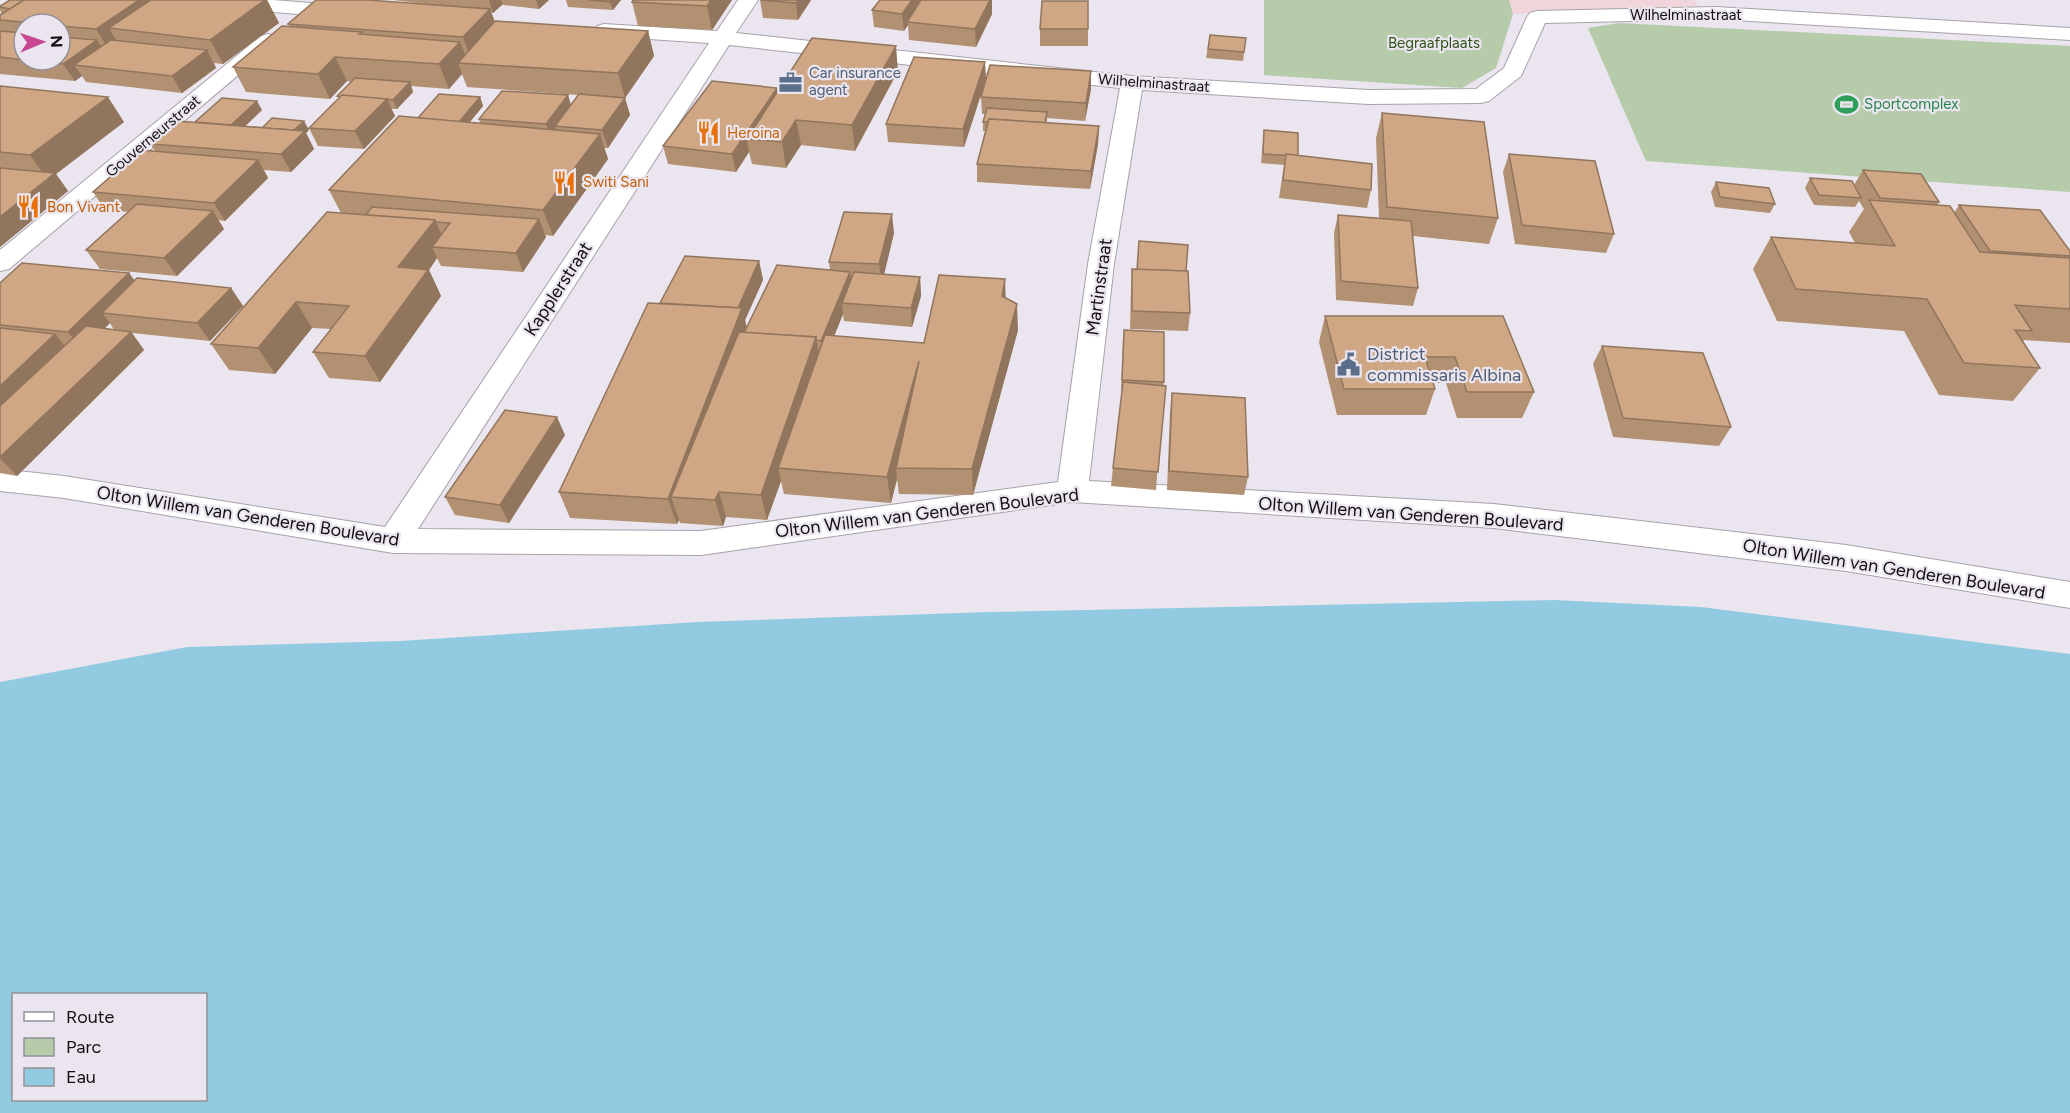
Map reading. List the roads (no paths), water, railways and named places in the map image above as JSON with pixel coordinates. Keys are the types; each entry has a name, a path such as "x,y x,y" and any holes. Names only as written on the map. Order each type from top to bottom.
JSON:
{"street":[{"path":"198,0 365,13"},
{"name":"Kapplerstraat","path":"393,541 748,0"},
{"name":"Wilhelminastraat","path":"580,28 722,38 1132,83 1368,97 1481,96 1513,71 1537,17 1712,7 2070,34"},
{"name":"Gouverneurstraat","path":"0,263 306,9"},
{"name":"Martinstraat","path":"1072,491 1101,264 1132,83"},
{"name":"Olton Willem van Genderen Boulevard","path":"0,480 75,489 393,541 701,543 1072,491 1494,516 1846,558 2070,595"}],"water":[{"path":"1554,600 1701,607 2070,654 2070,1113 0,1113 0,682 187,647 400,641 698,622 989,612"}],"place":[{"name":"Car insurance agent","path":"791,82"},
{"name":"Sportcomplex","path":"1846,104"},
{"name":"Heroina","path":"709,133"},
{"name":"Switi Sani","path":"565,182"},
{"name":"Bon Vivant","path":"29,207"},
{"name":"District commissaris Albina","path":"1349,364"}],"park label":[{"name":"Begraafplaats","path":"1434,43"}]}
